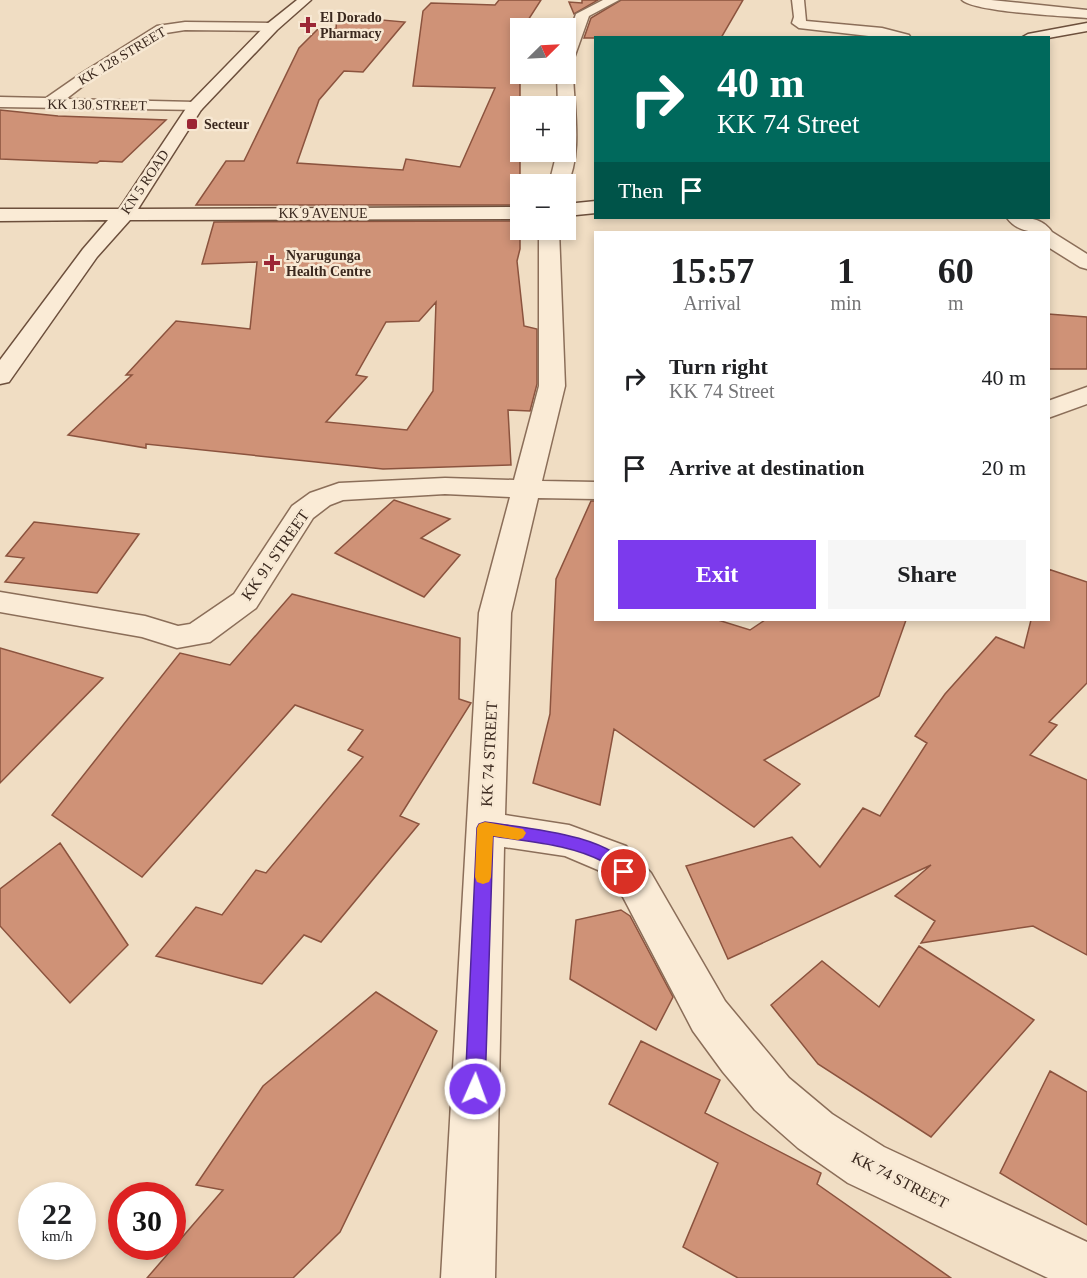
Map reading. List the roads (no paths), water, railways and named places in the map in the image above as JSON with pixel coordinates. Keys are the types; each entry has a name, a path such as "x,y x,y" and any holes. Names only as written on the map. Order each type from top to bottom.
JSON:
{"street":[{"name":"KN 5 ROAD","path":"0,377 90,253 125,214 195,107 272,27 305,0"},
{"path":"576,32 582,14 613,0"},
{"path":"798,0 801,17 799,23 804,25 882,32 897,36"},
{"path":"968,0 1010,7 1087,14"},
{"name":"KK 128 STREET","path":"49,104 87,76 162,29 185,26 272,27"},
{"path":"1039,36 1087,27"},
{"path":"562,174 568,136 565,84"},
{"name":"KK 130 STREET","path":"0,102 195,107"},
{"path":"576,209 594,207"},
{"name":"KK 9 AVENUE","path":"0,215 510,213"},
{"path":"1019,219 1040,231"},
{"path":"1050,238 1087,263"},
{"name":"KK 74 STREET","path":"549,240 552,386 495,613 485,828 569,841 612,858 637,885 715,1024 772,1094 815,1131 866,1165 1087,1269"},
{"path":"1050,409 1087,395"},
{"name":"KK 91 STREET","path":"0,602 145,627 177,637 198,634 213,626 245,601 302,512 320,499 339,492 359,489 445,486 594,491"},
{"path":"468,1278 485,828"}],"place":[{"name":"El Dorado Pharmacy","path":"308,25"},
{"name":"Secteur","path":"192,124"},
{"name":"Nyarugunga Health Centre","path":"272,263"}]}
